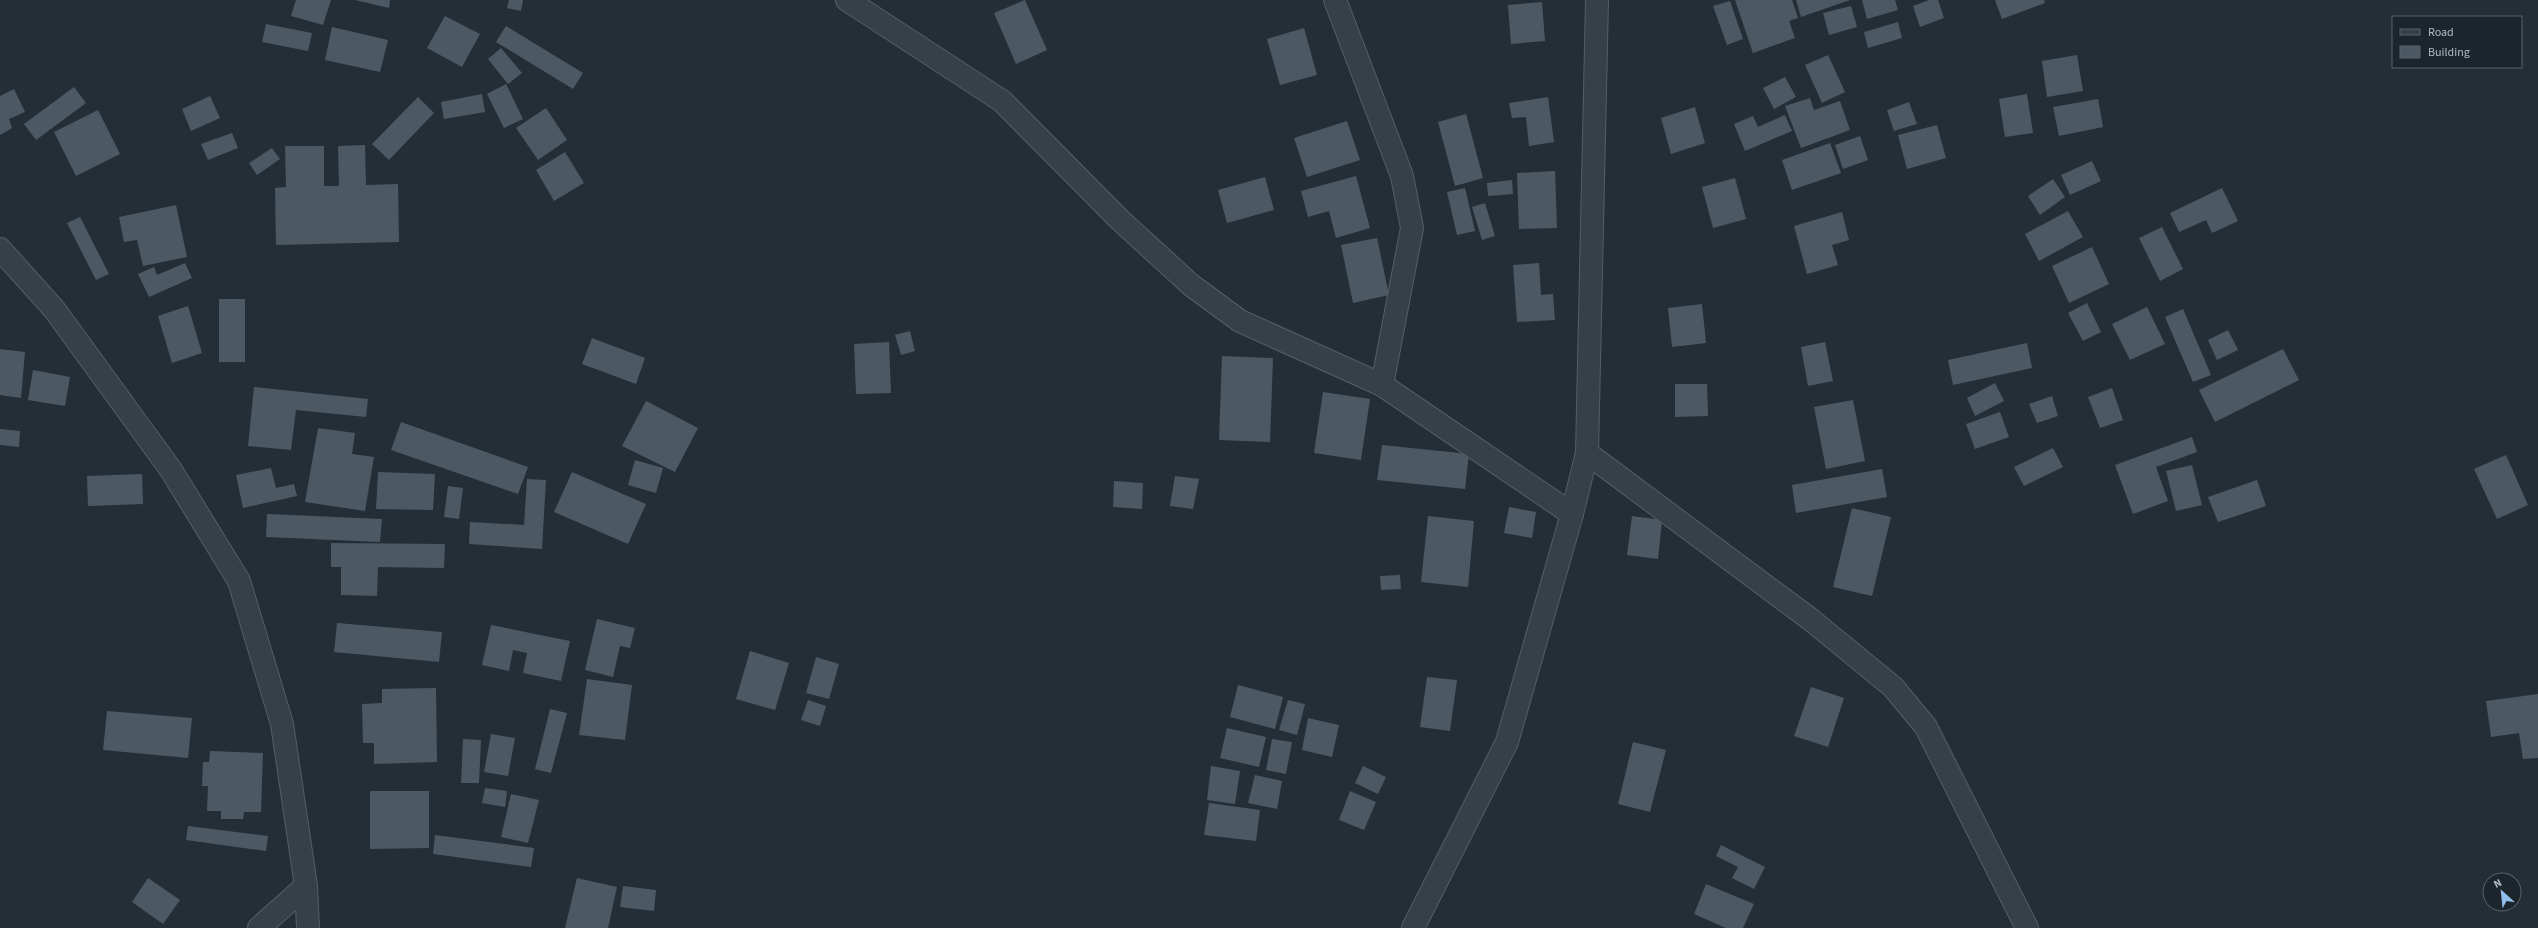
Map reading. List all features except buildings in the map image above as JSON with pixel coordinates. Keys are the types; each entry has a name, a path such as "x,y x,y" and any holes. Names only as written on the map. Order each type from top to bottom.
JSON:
{"street":[{"path":"847,0 1002,100 1120,220 1191,285 1240,321 1382,385 1572,514"},
{"path":"1335,0 1402,176 1412,228 1382,385"},
{"path":"1412,928 1507,742 1572,514 1587,453 1597,0"},
{"path":"0,249 54,309 171,470 239,581 282,724 306,886 308,928"},
{"path":"1587,453 1810,619 1893,687 1926,727 2027,928"},
{"path":"259,928 306,886"}]}
